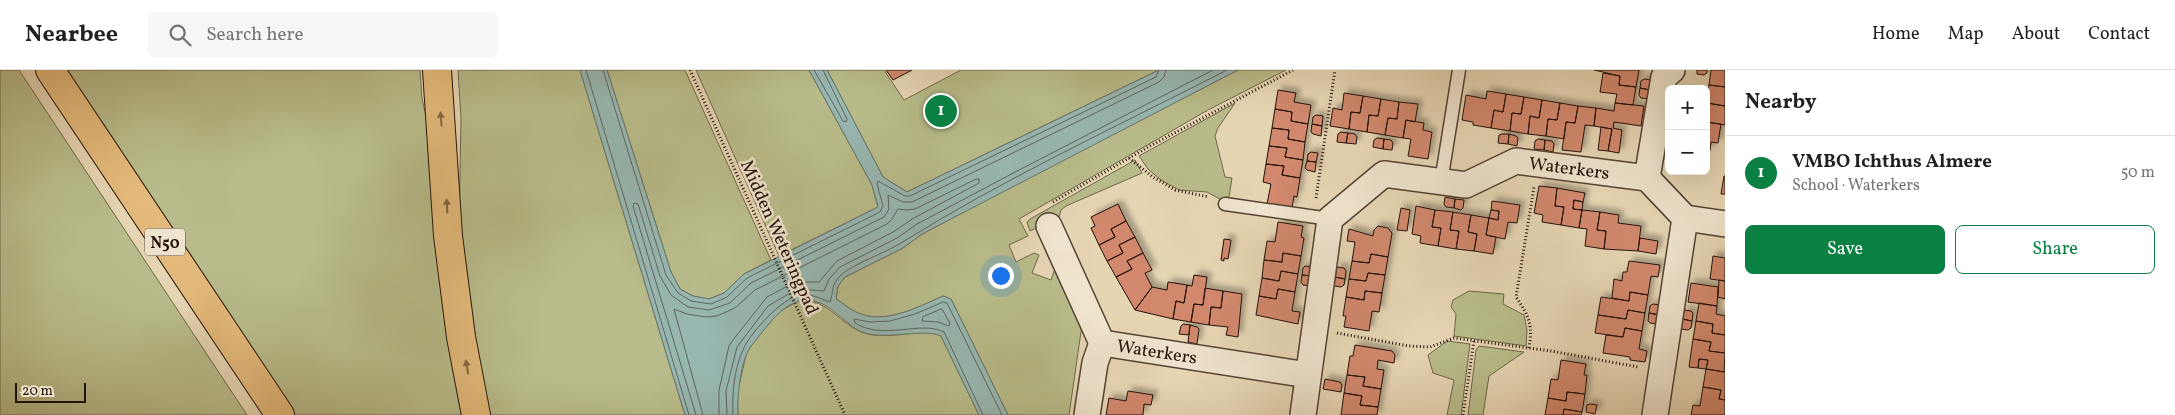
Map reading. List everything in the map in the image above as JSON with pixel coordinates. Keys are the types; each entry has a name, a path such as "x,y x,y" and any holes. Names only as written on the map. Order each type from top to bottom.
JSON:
{"highway":[{"name":"N50","path":"32,70 262,415"},
{"name":"N50","path":"50,70 280,415"},
{"path":"437,70 448,236 461,337 476,415"}],"street":[{"path":"1672,70 1664,76 1647,178 1685,218 1725,224"},
{"name":"Waterkers","path":"1321,218 1384,174 1466,185 1516,161 1647,178"},
{"name":"Waterkers","path":"1048,216 1102,343 1308,375"},
{"path":"1303,415 1314,329 1321,218"},
{"path":"1655,415 1685,218"},
{"path":"1087,415 1095,363 1102,343"}],"lane":[{"path":"1441,182 1459,70"},
{"path":"1225,204 1321,218"}],"path":[{"name":"Midden Weteringpad","path":"690,70 845,415"},
{"path":"1048,216 1129,158 1293,70"},
{"path":"1321,218 1335,70"},
{"path":"1129,158 1153,177 1175,190 1206,196 1225,204"},
{"path":"1528,348 1531,335 1528,316 1516,297 1538,164"},
{"path":"1314,329 1409,346 1430,347 1454,338 1528,348 1662,371"},
{"path":"1463,415 1474,341"}],"green space":[{"path":"0,70 19,70 247,415 0,415"},
{"path":"58,70 420,70 422,99 441,180 467,415 286,415"},
{"path":"458,70 580,70 685,415 483,415 459,230 461,118"},
{"path":"607,70 685,70 771,260 744,274 724,293 709,299 693,296 680,289 671,272"},
{"path":"696,70 809,70 872,185 878,207 779,256"},
{"path":"827,70 884,70 904,100 961,70 1159,70 907,192 883,177"},
{"path":"1238,70 1286,70 1208,110 1019,219 1028,236 1009,245 1016,262 1034,253 1039,255 1032,273 1051,280 1057,263 1082,325 1069,415 1008,415 951,299 943,296 912,310 878,317 856,312 836,299 838,286 845,277 903,248 922,234 1024,180"},
{"path":"1235,103 1218,128 1215,136 1225,177 1232,178 1227,200 1223,201 1207,192 1179,190 1161,180 1148,169 1139,156"},
{"path":"1135,160 1142,173 1066,206 1061,210 1059,217 1030,231 1027,222 1030,219"},
{"path":"1469,291 1504,294 1503,304 1524,315 1527,330 1526,346 1454,336 1456,314 1451,307 1453,300"},
{"path":"800,300 810,301 827,308 855,329 864,333 884,336 925,333 941,336 979,415 738,415 737,394 747,351 777,313"},
{"path":"1447,341 1470,344 1461,415 1447,415 1454,380 1433,373 1428,355"},
{"path":"1479,346 1524,352 1489,376 1483,415 1468,415 1476,350"}],"water":[{"path":"580,70 607,70 671,272 680,289 693,296 709,299 724,293 744,274 878,207 872,185 809,70 827,70 883,177 907,192 1159,70 1238,70 922,234 903,248 845,277 838,286 836,299 853,311 866,316 889,316 912,310 943,296 951,299 1008,415 979,415 941,336 926,333 874,335 865,333 852,326 821,303 805,300 789,305 782,310 749,349 741,373 738,415 685,415"}],"building":[{"path":"886,70 912,70 893,80"},
{"path":"1594,70 1639,70 1636,87 1619,85 1620,76"},
{"path":"1697,70 1707,70 1707,73 1704,75 1697,74"},
{"path":"1711,70 1725,70 1725,87 1709,85"},
{"path":"1603,73 1620,76 1619,85 1636,87 1633,105 1615,103 1617,94 1600,92"},
{"path":"1644,79 1651,80 1650,90 1640,88 1641,81"},
{"path":"1710,85 1725,87 1725,106 1710,104"},
{"path":"1640,88 1650,90 1648,99 1641,98 1639,95"},
{"path":"1278,90 1296,93 1294,102 1311,105 1308,124 1291,121 1292,112 1275,109"},
{"path":"1487,91 1506,94 1503,112 1494,110 1491,128 1473,125 1473,122 1462,120 1466,95 1486,99"},
{"path":"1344,93 1363,96 1360,113 1351,112 1349,129 1330,126 1333,108 1342,110"},
{"path":"1506,94 1524,97 1521,114 1512,113 1510,131 1491,128 1494,110 1503,112"},
{"path":"1363,96 1381,99 1378,116 1369,115 1367,132 1349,129 1351,112 1360,113"},
{"path":"1524,97 1542,100 1539,118 1530,116 1528,134 1510,131 1512,113 1521,114"},
{"path":"1381,99 1399,102 1397,119 1388,118 1385,135 1367,132 1369,115 1378,116"},
{"path":"1542,100 1560,103 1557,120 1548,119 1546,136 1528,134 1530,116 1539,118"},
{"path":"1399,102 1418,104 1415,122 1406,120 1403,138 1385,135 1388,118 1397,119"},
{"path":"1560,103 1578,106 1575,123 1566,122 1564,139 1546,136 1548,119 1557,120"},
{"path":"1615,103 1644,106 1641,126 1614,122 1613,128 1622,130 1619,153 1608,151 1612,129 1594,126 1596,108 1614,111"},
{"path":"1710,104 1725,106 1725,125 1710,123"},
{"path":"1578,106 1596,108 1594,126 1585,125 1581,152 1562,150 1566,122 1575,123"},
{"path":"1275,109 1292,112 1291,121 1308,124 1305,142 1288,139 1289,130 1272,128"},
{"path":"1316,115 1323,116 1322,126 1312,124 1313,117"},
{"path":"1406,120 1424,123 1423,130 1432,132 1428,159 1408,156 1411,139 1403,138"},
{"path":"1710,123 1721,124 1718,143 1711,142 1710,151"},
{"path":"1312,124 1322,126 1321,136 1311,132"},
{"path":"1601,127 1612,129 1608,151 1598,150"},
{"path":"1272,128 1289,130 1288,139 1305,142 1303,160 1285,157 1287,148 1269,146"},
{"path":"1341,132 1348,133 1346,143 1337,142 1338,134"},
{"path":"1348,133 1355,134 1357,137 1356,144 1346,143"},
{"path":"1509,134 1508,144 1498,143 1499,135"},
{"path":"1509,134 1518,138 1517,146 1508,144"},
{"path":"1377,138 1384,139 1383,149 1373,147 1374,140"},
{"path":"1384,139 1391,140 1393,143 1392,150 1383,149"},
{"path":"1538,139 1545,140 1544,150 1534,149 1535,141"},
{"path":"1545,140 1552,141 1554,144 1553,152 1544,150"},
{"path":"1269,146 1287,148 1285,157 1303,160 1300,178 1282,175 1284,166 1266,164"},
{"path":"1311,152 1318,153 1316,162 1307,161 1308,154"},
{"path":"1307,161 1316,162 1315,172 1305,168"},
{"path":"1266,164 1284,166 1282,175 1300,178 1297,197 1294,196 1292,208 1267,204 1271,184 1263,182"},
{"path":"1724,176 1725,194 1721,194"},
{"path":"1539,186 1557,188 1555,206 1564,207 1561,225 1542,222 1543,215 1534,213"},
{"path":"1557,188 1585,193 1583,202 1574,200 1573,209 1582,210 1579,228 1561,225 1564,207 1555,206"},
{"path":"1445,197 1455,199 1454,208 1446,207 1444,204"},
{"path":"1455,199 1464,200 1461,210 1454,208"},
{"path":"1574,200 1583,202 1582,210 1573,209"},
{"path":"1492,201 1520,205 1517,223 1508,222 1505,239 1486,235 1489,218 1498,220 1499,211 1491,210"},
{"path":"1118,204 1126,221 1111,229 1115,237 1099,245 1091,228 1095,226 1091,217"},
{"path":"1416,206 1435,210 1432,227 1441,228 1438,246 1420,243 1421,236 1412,234"},
{"path":"1401,208 1410,210 1407,231 1397,230"},
{"path":"1435,210 1453,212 1450,230 1459,231 1456,249 1438,246 1441,228 1432,227"},
{"path":"1491,210 1499,211 1498,220 1489,218"},
{"path":"1582,210 1600,212 1597,230 1606,231 1604,249 1585,246 1587,229 1579,228"},
{"path":"1453,212 1471,215 1468,232 1477,234 1474,251 1456,249 1459,231 1450,230"},
{"path":"1600,212 1619,215 1618,223 1641,226 1638,251 1604,249 1606,231 1597,230"},
{"path":"1471,215 1489,218 1486,235 1496,237 1493,254 1474,251 1477,234 1468,232"},
{"path":"1126,221 1135,237 1119,245 1123,253 1107,261 1099,245 1115,237 1111,229"},
{"path":"1278,222 1303,226 1301,237 1304,238 1301,256 1283,253 1282,262 1264,260 1267,241 1275,242"},
{"path":"1378,226 1388,228 1392,233 1388,257 1371,254 1369,263 1352,261 1355,242 1347,241 1349,229 1373,236 1374,230"},
{"path":"1135,237 1143,253 1127,261 1132,269 1116,277 1107,261 1123,253 1119,245"},
{"path":"1640,238 1658,241 1656,254 1638,251"},
{"path":"1224,239 1231,240 1228,259 1224,258 1224,261 1221,260"},
{"path":"1143,253 1152,270 1145,273 1152,287 1135,310 1116,277 1132,269 1127,261"},
{"path":"1283,253 1301,256 1298,274 1281,271 1279,281 1262,278 1264,260 1282,262"},
{"path":"1371,254 1388,257 1385,275 1368,273 1366,281 1349,279 1352,261 1369,263"},
{"path":"1713,256 1725,258 1725,281 1710,279"},
{"path":"1629,261 1660,265 1658,277 1651,276 1648,295 1630,292 1629,301 1612,298 1614,279 1622,281 1623,272 1627,272"},
{"path":"1305,266 1313,267 1312,276 1302,275"},
{"path":"1337,267 1344,268 1346,271 1345,279 1335,277"},
{"path":"1281,271 1298,274 1295,292 1278,289 1276,299 1259,296 1262,278 1279,281"},
{"path":"1368,273 1385,275 1382,293 1365,291 1364,300 1346,297 1349,279 1366,281"},
{"path":"1194,275 1207,277 1203,305 1194,304 1191,322 1173,319 1176,301 1184,303 1187,285 1192,286"},
{"path":"1302,275 1312,276 1310,286 1303,285 1301,282"},
{"path":"1335,277 1345,279 1344,285 1341,287 1334,286"},
{"path":"1719,280 1725,281 1725,299 1718,297"},
{"path":"1168,282 1187,285 1184,303 1176,301 1173,319 1135,310 1152,287 1167,290"},
{"path":"1691,283 1718,287 1717,306 1688,302"},
{"path":"1205,288 1223,291 1221,308 1211,307 1209,325 1191,322 1194,304 1203,305"},
{"path":"1278,289 1295,292 1292,311 1300,312 1298,324 1256,315 1259,296 1276,299"},
{"path":"1223,291 1242,294 1238,337 1226,335 1228,327 1209,325 1211,307 1221,308"},
{"path":"1365,291 1382,293 1379,312 1372,311 1369,331 1344,327 1346,316 1343,316 1346,297 1364,300"},
{"path":"1630,292 1648,295 1645,313 1628,310 1626,319 1598,315 1601,297 1629,301"},
{"path":"1699,303 1717,306 1716,314 1725,316 1725,335 1712,333 1713,324 1696,321"},
{"path":"1653,304 1660,305 1659,315 1649,313 1650,306"},
{"path":"1628,310 1645,313 1642,331 1625,328 1623,337 1595,333 1598,315 1626,319"},
{"path":"1684,310 1693,313 1692,321 1682,319"},
{"path":"1649,313 1659,315 1657,324 1648,321"},
{"path":"1682,319 1692,321 1691,328 1688,330 1681,329"},
{"path":"1696,321 1713,324 1712,333 1725,335 1725,353 1709,351 1711,342 1693,339"},
{"path":"1183,324 1190,325 1189,335 1179,334"},
{"path":"1190,325 1199,329 1197,344 1188,342"},
{"path":"1625,328 1642,331 1639,349 1647,351 1645,362 1630,360 1630,357 1603,353 1606,335 1623,337"},
{"path":"1693,339 1711,342 1709,351 1725,353 1724,372 1706,369 1708,360 1699,359 1698,368 1689,367"},
{"path":"1355,345 1392,351 1395,355 1394,363 1378,360 1377,369 1384,370 1381,389 1363,386 1365,377 1347,375 1350,356 1353,356"},
{"path":"1699,359 1708,360 1706,369 1698,368"},
{"path":"1561,360 1586,364 1584,375 1587,375 1585,394 1567,392 1566,401 1548,398 1551,379 1558,380"},
{"path":"1706,369 1725,372 1725,400 1719,399 1721,390 1703,387"},
{"path":"1347,375 1365,377 1363,386 1381,389 1378,407 1360,405 1362,396 1344,393"},
{"path":"1325,379 1340,382 1342,385 1341,392 1323,389"},
{"path":"1703,387 1721,390 1719,399 1725,400 1725,415 1691,415 1693,405 1700,406"},
{"path":"1128,391 1153,395 1151,405 1144,404 1143,415 1106,415 1109,398 1126,401"},
{"path":"1567,392 1585,394 1582,412 1564,409 1563,415 1545,415 1548,398 1566,401"},
{"path":"1344,393 1362,396 1360,405 1378,407 1377,415 1341,415"},
{"path":"1587,405 1597,405 1595,414 1586,412"},
{"path":"1564,409 1582,412 1581,415 1563,415"}],"place":[{"name":"VMBO Ichthus Almere","path":"941,111"}]}
